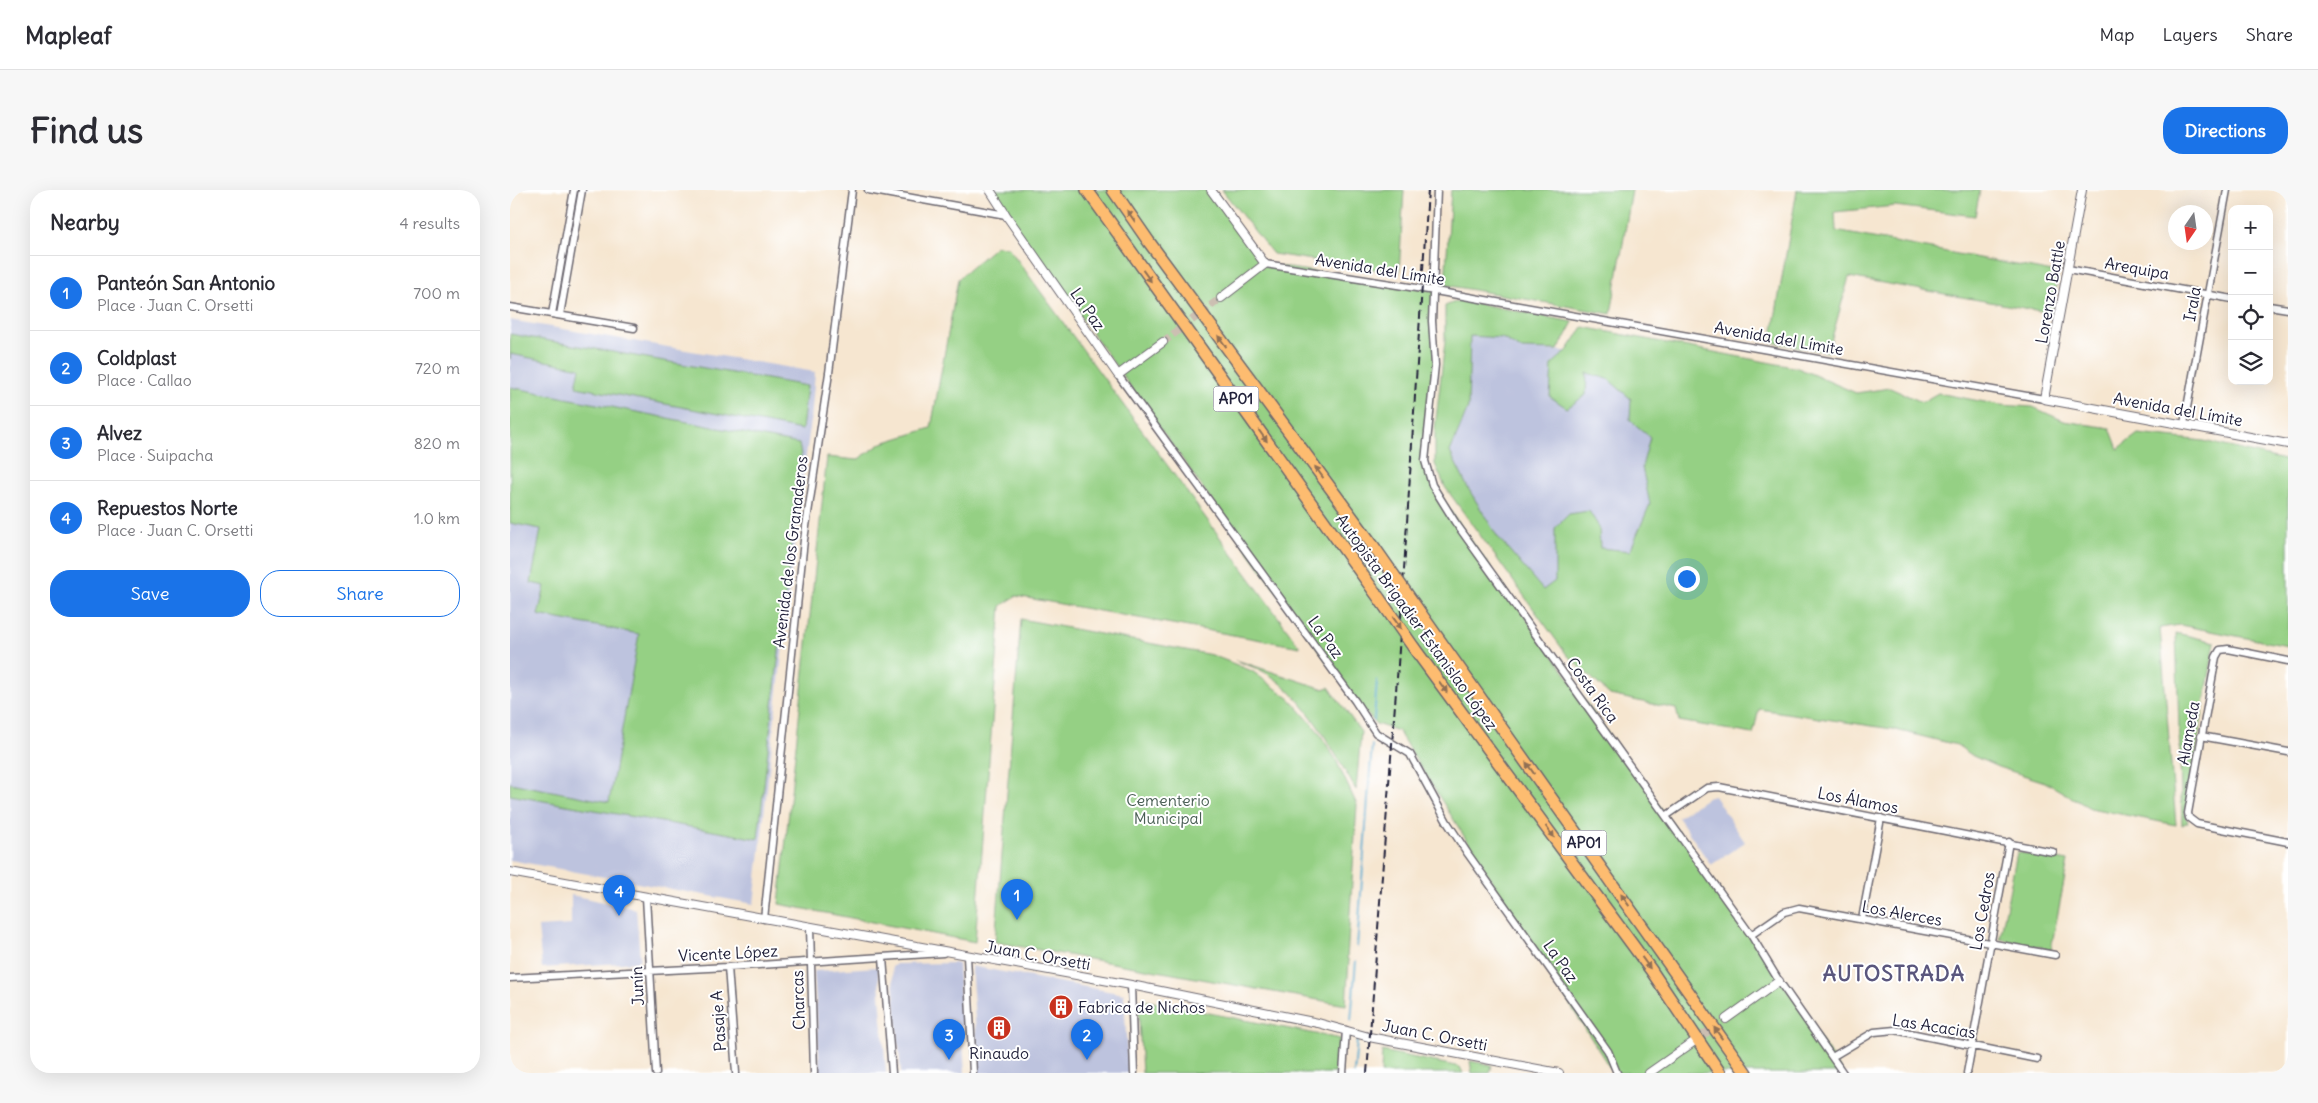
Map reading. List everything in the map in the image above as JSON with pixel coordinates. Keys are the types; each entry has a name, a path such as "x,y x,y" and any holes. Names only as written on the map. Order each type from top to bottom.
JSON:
{"highway":[{"name":"Autopista Brigadier Estanislao López","path":"1087,190 1414,648 1651,970 1720,1073"},
{"name":"Autopista Brigadier Estanislao López","path":"1113,190 1149,242 1374,548 1746,1073"}],"street":[{"path":"552,314 574,190"},
{"path":"560,315 582,190"},
{"name":"Avenida de los Granaderos","path":"764,919 803,550 829,373 852,190"},
{"path":"868,190 1006,215"},
{"name":"La Paz","path":"990,190 1118,375 1355,701 1376,733 1410,754 1447,822 1608,1051 1617,1073"},
{"path":"1212,190 1265,264 1221,298"},
{"name":"Costa Rica","path":"1437,190 1432,321 1435,365 1426,461 1427,474 1432,485 1455,522 1751,935 1779,981 1843,1073"},
{"name":"Lorenzo Battle","path":"2044,399 2082,190"},
{"name":"Irala","path":"2184,424 2227,190"},
{"name":"Avenida del Límite","path":"1265,264 1434,291 2288,444"},
{"name":"Arequipa","path":"2068,269 2228,298"},
{"path":"510,307 634,328"},
{"path":"2273,307 2288,309"},
{"path":"1118,375 1163,342"},
{"name":"Alameda","path":"2288,661 2220,650 2216,657 2188,813 2192,821 2204,826 2288,842"},
{"path":"2201,736 2288,752"},
{"name":"Los Álamos","path":"1666,816 1707,788 1719,787 2053,852"},
{"path":"1862,919 1881,818"},
{"name":"Los Cedros","path":"1967,1073 2009,842"},
{"name":"Juan C. Orsetti","path":"510,872 1131,986 1318,1023 1370,1037 1559,1073"},
{"name":"Junín","path":"646,897 656,1073"},
{"name":"Los Alerces","path":"1751,935 1784,912 1799,908 2055,954"},
{"name":"Charcas","path":"810,927 814,1073"},
{"name":"Vicente López","path":"510,978 650,970 728,968 948,952"},
{"path":"967,956 973,1073"},
{"path":"883,958 892,1073"},
{"name":"Pasaje A","path":"728,968 736,1073"},
{"path":"1726,1019 1779,981"},
{"path":"1131,986 1134,1073"},
{"path":"1343,1073 1346,1030"},
{"name":"Las Acacias","path":"1832,1057 1874,1032 1895,1030 2037,1059"},
{"path":"1649,1073 1692,1043"}],"shaded area":[{"path":"510,320 815,372 754,904 510,860"},
{"path":"1470,336 1502,338 1521,349 1567,351 1552,364 1608,378 1631,399 1630,420 1650,437 1642,467 1650,504 1630,551 1600,548 1599,527 1555,528 1555,581 1543,591 1497,536 1468,488 1450,452 1468,408"},
{"path":"1714,796 1745,842 1711,865 1678,817 1707,798"},
{"path":"571,895 636,909 640,958 637,962 542,968 538,927 571,925"},
{"path":"958,963 965,1073 901,1073 892,967 896,964"},
{"path":"971,966 1124,994 1128,1073 979,1073"},
{"path":"878,967 886,1073 820,1073 814,971"}],"green space":[{"path":"990,190 1211,190 1265,264 1435,291 1435,365 1425,461 1432,485 1751,935 1843,1073 1613,1073 1398,731 1376,724 1355,701"},
{"path":"1222,190 1404,190 1399,273 1273,254"},
{"path":"1451,190 1632,190 1611,314 1445,285"},
{"path":"1797,190 1980,190 1975,216 1895,206 1835,212 1836,231 2058,273 2052,313 1849,277 1828,352 1771,342"},
{"path":"996,246 1008,247 1300,647 1016,596 1001,606 975,942 779,904 827,457 857,460 882,443 931,428 958,279"},
{"path":"1460,300 1573,322 1558,350 1521,349 1502,338 1470,336 1468,408 1450,452 1468,488 1497,536 1543,590 1555,581 1555,528 1569,514 1589,511 1599,527 1600,548 1630,551 1650,504 1642,467 1650,437 1630,420 1631,399 1608,379 1587,373 1586,395 1567,408 1550,397 1552,364 1567,351 1583,327 1798,368 1856,393 1890,388 1922,402 1938,393 2000,405 2033,407 2064,421 2110,428 2118,449 2138,434 2204,441 2288,461 2288,646 2180,625 2160,628 2176,825 2090,808 2045,782 1998,767 1973,756 1957,745 1892,729 1759,709 1753,734 1679,721 1676,709 1610,695 1567,655 1445,487 1435,464 1435,428 1445,341 1445,306"},
{"path":"510,334 807,386 802,430 576,387 580,368 511,354 510,359"},
{"path":"510,387 799,444 801,455 758,839 510,795 510,783 609,802 639,634 538,615 545,586 531,583 541,529 510,523"},
{"name":"Cementerio Municipal","path":"1021,619 1212,655 1252,671 1290,699 1318,731 1335,758 1357,805 1347,959 1349,960 1346,1005 995,942"},
{"path":"2176,633 2215,642 2185,815 2188,822 2182,825"},
{"path":"1236,660 1324,689 1329,687 1361,732 1356,790 1318,726 1295,696 1268,674"},
{"path":"2017,852 2068,861 2051,949 2000,939"},
{"path":"1143,1000 1341,1039 1335,1073 1142,1073 1138,1002"},
{"path":"1382,1051 1460,1067 1463,1073 1381,1073"},
{"path":"1470,1061 1492,1065 1490,1073 1472,1073"}],"waterway":[{"path":"1374,720 1377,680"},
{"path":"1357,947 1372,745"},
{"path":"1351,1021 1356,961"},
{"path":"1354,1073 1357,1040"}],"tunnel":[{"path":"1163,342 1221,298"},
{"path":"1693,1042 1726,1019"}],"railway":[{"path":"1367,1073 1398,665 1428,190"}],"place":[{"name":"Repuestos Norte","path":"619,916"},
{"name":"Panteón San Antonio","path":"1017,920"},
{"name":"Fabrica de Nichos","path":"1061,1007"},
{"name":"Rinaudo","path":"999,1028"},
{"name":"Alvez","path":"949,1060"},
{"name":"Coldplast","path":"1087,1060"}],"district":[{"name":"AUTOSTRADA","path":"1894,974"}]}
